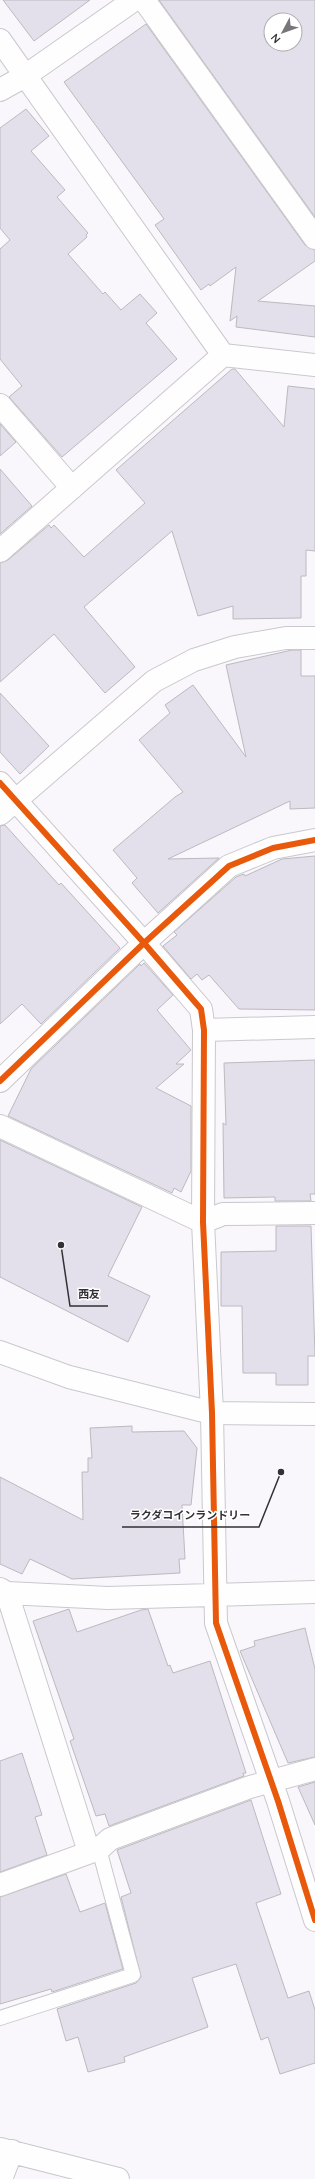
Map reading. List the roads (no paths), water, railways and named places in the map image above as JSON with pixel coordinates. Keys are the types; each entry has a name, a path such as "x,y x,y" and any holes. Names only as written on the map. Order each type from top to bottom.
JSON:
{"street":[{"path":"0,90 25,76 134,0"},
{"path":"144,0 315,238"},
{"path":"0,40 223,355 315,366"},
{"path":"0,551 223,355"},
{"path":"0,405 72,488"},
{"path":"8,807 154,681 194,660 235,647 286,638 315,638"},
{"path":"0,783 8,807 144,943 201,1009 204,1030 203,1222 212,1413 214,1594 216,1623 271,1782 315,1920"},
{"path":"0,1081 144,943 229,866 273,848 315,840"},
{"path":"204,1030 315,1027"},
{"path":"0,1126 203,1222 223,1214 315,1213"},
{"path":"0,1352 69,1377 212,1413 315,1414"},
{"path":"94,1850 3,1591 108,1598 315,1592"},
{"path":"0,1885 94,1850 110,1839 250,1787 315,1769"},
{"path":"1,2179 6,2150 118,2179"}],"lane":[{"path":"0,2018 133,1975 94,1850"}],"place":[{"name":"西友","path":"61,1245"},
{"name":"ラクダコインランドリー","path":"281,1472"}]}
